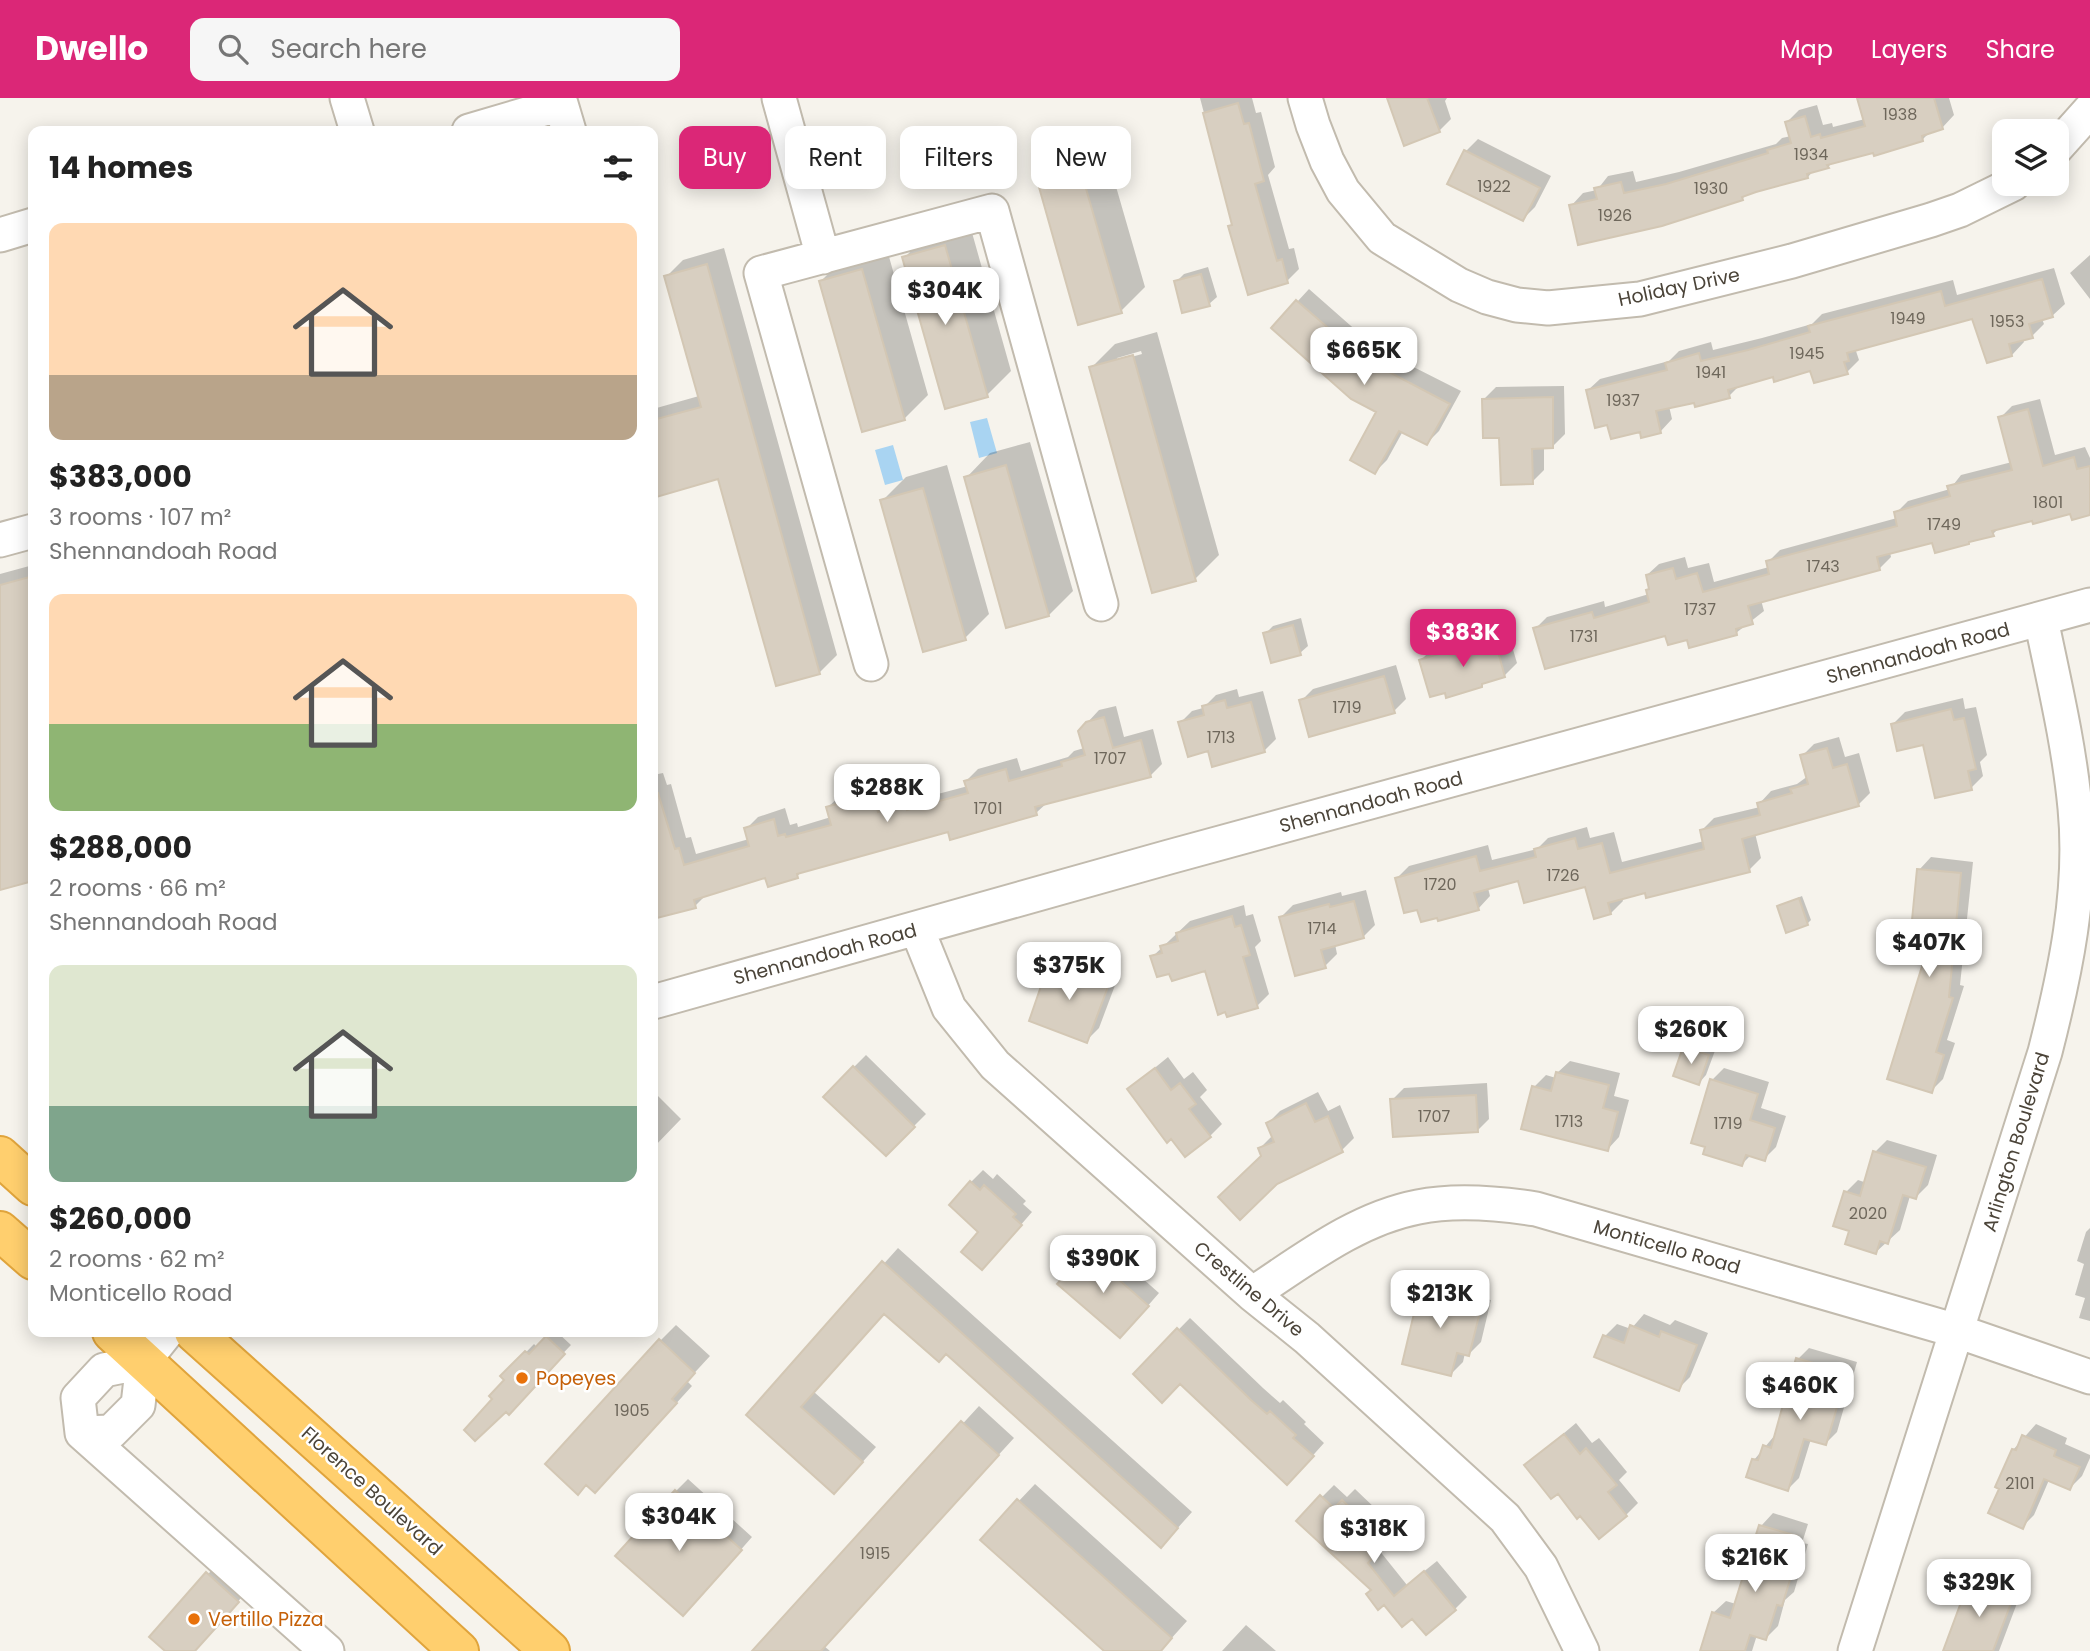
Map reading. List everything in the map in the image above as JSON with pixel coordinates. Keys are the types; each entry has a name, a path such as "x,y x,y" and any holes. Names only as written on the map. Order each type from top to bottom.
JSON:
{"highway":[{"path":"0,1156 28,1181"},
{"path":"0,1231 28,1256"},
{"path":"117,1337 459,1651"},
{"name":"Florence Boulevard","path":"200,1337 550,1651"}],"street":[{"path":"347,98 355,126"},
{"path":"779,98 823,257"},
{"name":"Holiday Drive","path":"1305,98 1312,125 1343,191 1382,238 1459,285 1487,297 1517,304 1548,308 1640,299 1716,281 1931,220 1992,194"},
{"path":"486,126 561,104 568,126"},
{"path":"2069,133 2090,110"},
{"path":"871,664 761,273 992,211 1101,604"},
{"path":"0,235 28,227"},
{"path":"0,540 28,532"},
{"name":"Shennandoah Road","path":"658,1001 1169,857 2090,605"},
{"name":"Arlington Boulevard","path":"1855,1651 2045,1052 2066,964 2076,873 2076,811 2068,750 2041,619"},
{"name":"Crestline Drive","path":"917,929 949,1008 995,1065 1252,1294 1307,1338 1505,1518 1541,1567 1582,1651"},
{"name":"Monticello Road","path":"1252,1294 1327,1245 1357,1228 1387,1216 1418,1207 1448,1203 1508,1204 1549,1212 1957,1331 2090,1377"},
{"path":"82,1433 111,1432 138,1405 143,1362 163,1337"},
{"path":"143,1362 104,1370 78,1398 82,1433 319,1649"}],"water":[{"path":"987,418 997,453 979,458 970,422"},
{"path":"893,445 903,480 885,485 875,450"}],"building":[{"path":"1387,98 1427,98 1440,132 1404,146"},
{"path":"1857,98 1934,98 1943,129 1922,136 1923,141 1874,156 1873,153 1827,165 1829,168 1807,174 1808,178 1756,192 1742,197 1743,200 1662,226 1578,245 1569,205 1597,199 1594,188 1621,182 1624,193 1666,184 1768,153 1767,150 1791,143 1785,122 1805,116 1811,137 1820,134 1821,138 1865,126"},
{"path":"1238,103 1244,124 1249,123 1264,181 1255,184 1277,261 1282,259 1288,283 1248,295 1228,226 1232,225 1203,113"},
{"path":"1464,150 1540,188 1523,221 1447,184"},
{"path":"1040,189 1086,189 1122,313 1078,325"},
{"path":"945,245 988,397 945,409 902,257"},
{"path":"707,264 820,674 776,686 718,479 658,497 658,419 701,407 664,276"},
{"path":"862,269 905,420 862,432 819,281"},
{"path":"1201,274 1210,306 1182,313 1174,281"},
{"path":"2042,279 2053,317 2029,324 2033,338 2009,344 2012,356 1987,363 1972,319 1847,353 1849,361 1844,362 1848,374 1814,383 1810,371 1774,382 1773,377 1728,390 1730,398 1695,407 1694,403 1656,411 1661,433 1641,438 1640,432 1611,439 1607,425 1595,428 1586,390 1667,370 1665,363 1699,353 1701,361 1748,350 1810,332 1808,326 1941,291 1945,306"},
{"path":"1296,300 1364,359 1450,404 1427,445 1399,431 1375,474 1350,460 1376,412 1351,399 1271,328"},
{"path":"1133,355 1196,581 1152,593 1089,367"},
{"path":"1553,397 1553,448 1532,449 1533,484 1501,485 1499,438 1483,438 1482,399"},
{"path":"2028,409 2043,466 2074,457 2077,469 2090,466 2090,515 2072,520 2070,514 2033,524 2032,521 1992,531 1994,536 1935,553 1932,543 1877,557 1880,570 1748,606 1753,624 1736,629 1737,635 1689,648 1687,640 1668,645 1665,636 1545,669 1533,628 1592,612 1594,618 1649,602 1646,575 1673,568 1676,579 1697,573 1703,592 1769,574 1766,561 1897,526 1894,512 1950,496 1947,486 2012,470 1998,417"},
{"path":"1006,465 1049,616 1006,628 964,477"},
{"path":"923,488 966,640 923,652 880,500"},
{"path":"28,577 28,882 0,890 0,585"},
{"path":"1293,625 1301,655 1271,663 1263,633"},
{"path":"1494,637 1505,677 1446,698 1445,693 1430,697 1419,660"},
{"path":"1384,676 1395,713 1309,737 1299,700"},
{"path":"1225,700 1227,708 1251,702 1265,752 1212,767 1208,751 1188,757 1178,722 1204,715 1202,706"},
{"path":"1951,709 1954,720 1964,718 1976,769 1968,771 1972,790 1935,798 1923,745 1897,751 1891,724"},
{"path":"1104,717 1113,748 1141,740 1151,777 1035,807 1037,815 950,840 948,832 797,874 798,878 768,887 765,878 694,900 696,908 658,918 658,793 675,849 679,848 684,865 749,846 744,828 774,819 778,836 785,834 786,837 831,825 826,807 840,803 839,800 872,791 878,812 906,804 907,810 968,793 964,781 1006,769 1009,781 1062,766 1061,762 1085,755 1078,731 1086,722"},
{"path":"1827,748 1833,768 1847,764 1859,806 1742,839 1750,872 1646,898 1645,893 1608,903 1611,914 1594,919 1585,887 1524,903 1518,881 1474,893 1479,910 1438,921 1437,918 1421,922 1417,910 1404,913 1395,878 1476,856 1480,871 1536,857 1534,849 1575,838 1578,849 1602,843 1610,873 1704,849 1700,830 1760,815 1757,803 1792,793 1790,789 1808,784 1800,755"},
{"path":"1917,869 1961,873 1949,997 1953,998 1936,1052 1944,1055 1932,1093 1887,1079 1923,963 1908,961"},
{"path":"1799,898 1808,925 1786,933 1777,906"},
{"path":"1354,901 1364,938 1321,950 1326,968 1295,976 1279,917 1329,904 1330,907"},
{"path":"1232,916 1235,927 1241,925 1250,955 1243,957 1258,1008 1227,1017 1225,1012 1218,1015 1205,971 1172,981 1169,974 1157,977 1150,956 1162,953 1160,946 1178,941 1176,933"},
{"path":"1050,960 1109,984 1087,1043 1029,1021"},
{"path":"1683,1047 1709,1055 1699,1085 1673,1076"},
{"path":"853,1066 915,1127 886,1156 823,1097"},
{"path":"1155,1068 1171,1090 1180,1083 1196,1104 1189,1109 1211,1137 1185,1157 1171,1139 1167,1143 1127,1089"},
{"path":"1556,1072 1609,1085 1603,1108 1618,1112 1608,1151 1521,1129 1532,1086 1551,1091"},
{"path":"1710,1079 1758,1094 1750,1120 1775,1128 1765,1161 1746,1155 1742,1166 1703,1154 1705,1147 1691,1143"},
{"path":"1476,1095 1478,1132 1393,1137 1390,1099"},
{"path":"1306,1103 1315,1122 1328,1116 1343,1152 1277,1184 1240,1220 1218,1197 1261,1156 1258,1148 1274,1142 1266,1123"},
{"path":"1873,1151 1926,1167 1916,1199 1903,1195 1888,1244 1880,1241 1876,1254 1845,1244 1849,1231 1833,1226 1844,1191 1860,1196"},
{"path":"970,1181 980,1190 984,1185 1016,1214 1013,1217 1022,1225 982,1270 961,1252 978,1232 949,1205"},
{"path":"1086,1251 1149,1306 1120,1338 1057,1284"},
{"path":"882,1261 1178,1528 1161,1548 946,1354 939,1362 884,1314 801,1407 863,1462 834,1494 746,1415"},
{"path":"1426,1281 1461,1290 1457,1306 1480,1312 1469,1356 1457,1353 1451,1376 1402,1364 1416,1305 1419,1306"},
{"path":"1630,1325 1659,1337 1661,1331 1697,1345 1679,1391 1594,1357 1603,1335 1624,1343"},
{"path":"1177,1328 1251,1400 1267,1414 1270,1411 1296,1435 1293,1438 1314,1456 1287,1485 1180,1384 1162,1403 1133,1374"},
{"name":"Popeyes","path":"547,1337 565,1354 509,1415 506,1412 475,1441 464,1430 492,1399 489,1396 504,1380 500,1376 525,1351 529,1354"},
{"path":"659,1339 695,1373 672,1399 677,1403 595,1493 586,1485 578,1495 545,1464"},
{"path":"1796,1358 1847,1373 1826,1445 1804,1439 1788,1491 1746,1477 1752,1459 1758,1460 1763,1445 1771,1448"},
{"path":"961,1421 999,1455 821,1651 752,1651"},
{"path":"1564,1434 1580,1454 1586,1448 1617,1485 1608,1492 1627,1516 1599,1539 1580,1516 1577,1519 1558,1494 1551,1499 1524,1465"},
{"path":"2022,1435 2056,1450 2054,1456 2080,1467 2070,1490 2044,1479 2023,1529 1988,1513 1999,1489 1995,1487 2012,1449 2016,1450"},
{"path":"675,1490 742,1550 683,1616 615,1556"},
{"path":"1320,1495 1334,1508 1342,1500 1387,1543 1368,1563 1394,1596 1424,1571 1456,1610 1426,1635 1412,1619 1402,1627 1384,1605 1378,1610 1366,1594 1371,1590 1296,1521"},
{"path":"1017,1499 1172,1638 1161,1651 1104,1651 980,1540"},
{"path":"1759,1525 1797,1536 1791,1555 1797,1557 1782,1606 1777,1605 1766,1640 1750,1635 1745,1651 1700,1651 1712,1612 1730,1618"},
{"name":"Vertillo Pizza","path":"206,1572 239,1602 195,1651 165,1651 149,1637"},
{"path":"1970,1578 2014,1595 1993,1651 1943,1651"}],"place":[{"name":"Popeyes","path":"522,1378"},
{"name":"Vertillo Pizza","path":"194,1619"}]}
